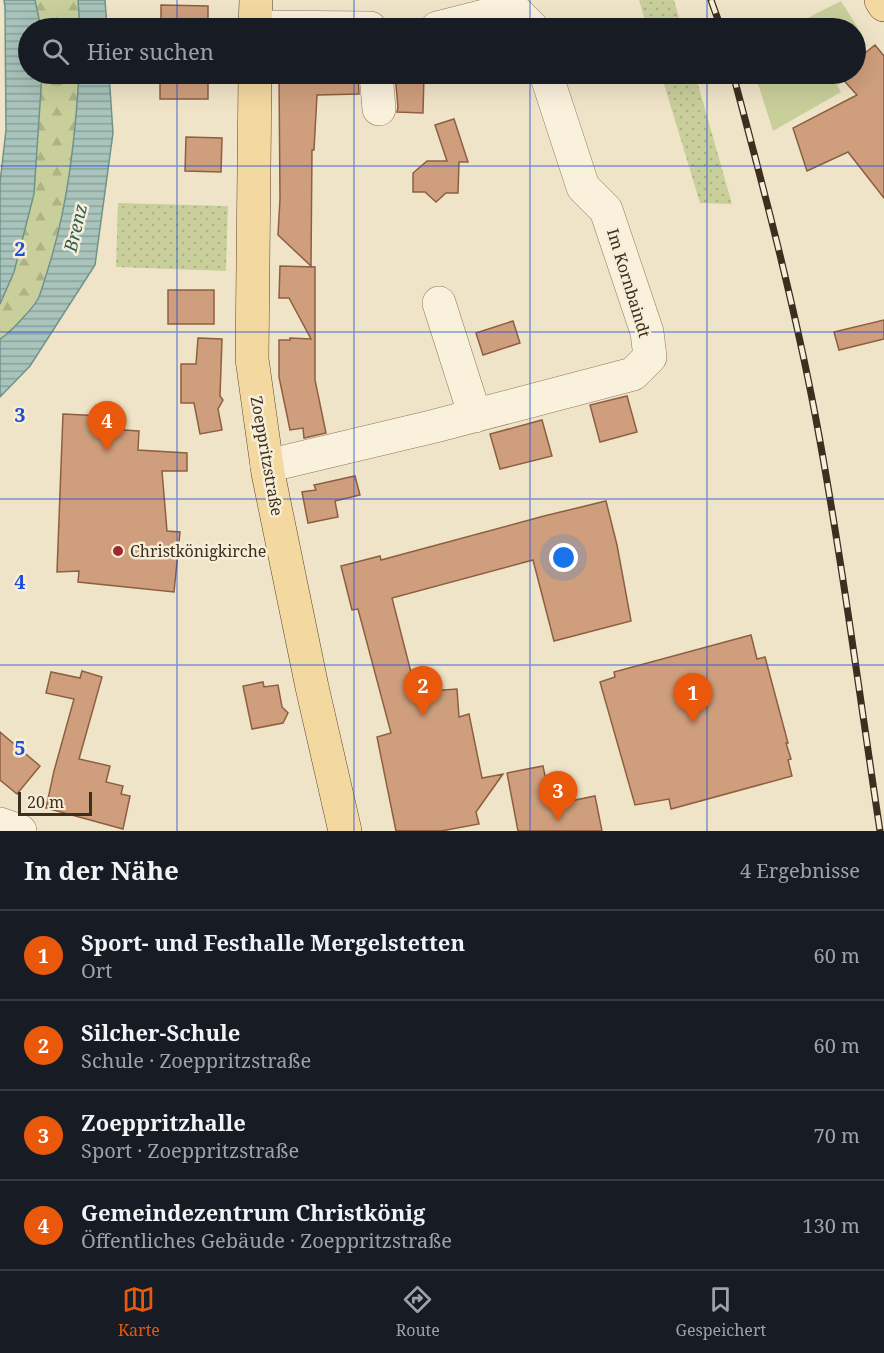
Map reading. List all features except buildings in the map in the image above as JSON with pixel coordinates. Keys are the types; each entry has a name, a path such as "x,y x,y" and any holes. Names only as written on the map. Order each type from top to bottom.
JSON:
{"main road":[{"path":"881,0 884,5"},
{"name":"Zoeppritzstraße","path":"255,84 252,359 267,466 312,687 345,831"}],"street":[{"path":"476,18 500,12 516,12 522,18"},
{"path":"377,84 379,109"},
{"name":"Im Kornbaindt","path":"267,466 476,416 633,374 650,357 647,332 606,210 582,187 549,84"},
{"path":"439,303 476,416"},
{"path":"0,824 20,831"}],"green space":[{"path":"35,0 78,0 79,18 39,18"},
{"path":"639,0 674,0 679,18 644,18"},
{"path":"841,1 852,18 808,18"},
{"path":"41,84 78,84 70,172 55,245 38,299 0,339 0,304 14,272 34,194"},
{"path":"664,84 698,84 732,204 700,203"},
{"path":"758,84 837,84 841,92 773,131"},
{"path":"118,203 228,206 226,271 116,267"}],"water":[{"path":"4,0 35,0 39,18 18,18 18,84 41,84 34,194 14,272 0,304 0,183 6,130"},
{"path":"78,0 105,0 106,18 79,18"},
{"name":"Brenz","path":"78,84 110,84 113,133 95,265 30,366 0,397 0,339 38,299 61,221 70,172"}],"railway":[{"path":"711,0 717,18"},
{"path":"736,84 787,285 815,414 880,831"}],"place":[{"name":"Gemeindezentrum Christkönig","path":"107,451"},
{"name":"Christkönigkirche","path":"118,551"},
{"name":"Silcher-Schule","path":"423,716"},
{"name":"Sport- und Festhalle Mergelstetten","path":"693,723"},
{"name":"Zoeppritzhalle","path":"558,821"}]}
